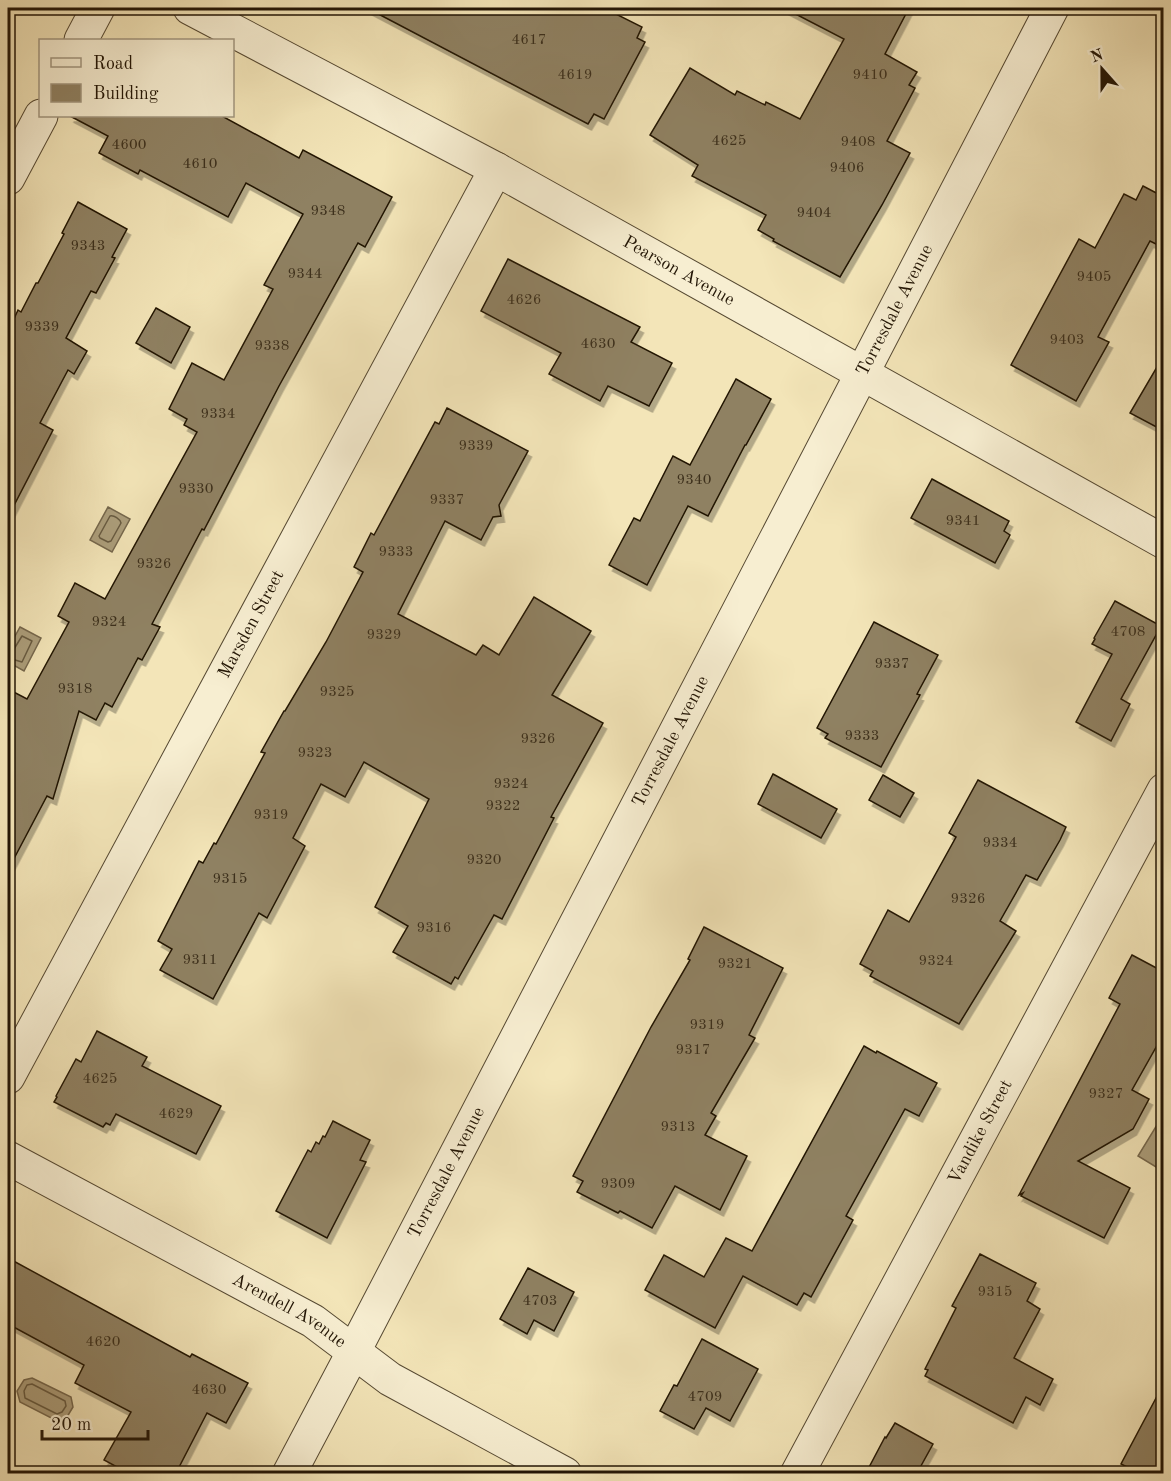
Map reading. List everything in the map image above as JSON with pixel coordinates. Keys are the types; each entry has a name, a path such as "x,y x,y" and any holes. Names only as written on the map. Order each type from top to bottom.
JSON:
{"street":[{"path":"82,39 98,8"},
{"name":"Pearson Avenue","path":"190,8 496,169 1164,542"},
{"name":"Torresdale Avenue","path":"289,1473 1052,8"},
{"path":"8,178 40,117"},
{"name":"Marsden Street","path":"8,1077 496,169"},
{"name":"Vandike Street","path":"797,1473 1164,790"},
{"name":"Arendell Avenue","path":"8,1158 313,1321 390,1379 565,1473"}],"water":[{"path":"108,507 130,519 112,552 90,540"},
{"path":"20,627 41,638 24,671 8,662 8,649"},
{"path":"1163,1115 1164,1166 1161,1170 1138,1156"},
{"path":"32,1378 71,1397 73,1407 67,1417 59,1422 20,1402 17,1391 24,1380"}],"building":[{"path":"367,8 604,8 642,27 637,38 645,42 604,119 594,114 588,124"},
{"path":"784,8 909,8 885,54 917,72 909,85 915,88 887,141 910,153 840,277 773,241 774,239 758,230 766,215 692,176 698,165 650,135 690,68 735,95 737,91 800,119 844,39"},
{"path":"72,117 224,117 299,158 303,150 392,197 365,247 358,243 279,386 152,624 160,627 142,660 138,658 112,707 105,703 96,720 79,711 53,799 47,796 8,870 8,689 27,699 69,622 58,616 75,583 105,599 197,432 184,425 187,419 169,409 192,363 224,380 273,289 264,285 303,214 246,183 228,217 140,170 138,174 99,153 108,136"},
{"path":"1143,186 1164,197 1164,248 1150,241 1098,337 1109,342 1076,401 1011,365 1079,239 1095,248 1124,194 1136,200"},
{"path":"78,202 127,229 112,257 115,258 96,293 91,291 66,338 87,351 74,374 68,370 40,423 53,430 8,517 8,332 18,310 21,312 38,283"},
{"path":"508,259 640,327 631,342 672,363 649,406 608,386 600,401 549,374 561,353 481,311"},
{"path":"156,308 190,327 171,363 136,343"},
{"path":"1164,355 1164,431 1130,413"},
{"path":"736,379 771,399 708,516 688,506 647,585 609,565 634,518 640,521 673,456 690,465"},
{"path":"447,408 528,451 499,505 501,516 493,517 481,540 445,521 398,614 476,655 483,645 499,655 534,597 591,631 552,695 603,723 551,817 554,818 502,919 494,915 458,979 455,977 451,984 393,952 408,926 375,907 429,799 364,762 345,797 321,784 293,838 305,846 267,918 259,913 213,999 160,970 172,949 158,941 199,861 203,863 214,843 216,844 265,753 261,752 326,642 363,572 354,567 371,533 374,535 435,422 439,424"},
{"path":"932,479 1009,521 1004,531 1010,535 995,563 911,518"},
{"path":"1115,601 1161,626 1121,699 1130,704 1111,741 1076,722 1112,654 1092,644"},
{"path":"874,622 938,655 917,694 920,695 881,767 825,738 828,734 817,728"},
{"path":"773,774 837,809 821,838 758,804"},
{"path":"883,775 914,793 900,817 869,800"},
{"path":"978,780 1066,827 1037,880 1026,875 1000,921 1016,931 959,1024 870,976 873,971 860,964 888,910 909,922 956,837 949,833"},
{"path":"704,927 783,968 749,1035 755,1038 711,1113 716,1116 705,1135 747,1156 720,1210 675,1186 652,1228 577,1192 583,1181 573,1176 651,1027 690,960 688,959"},
{"path":"1132,955 1164,972 1164,1033 1132,1090 1149,1099 1133,1129 1078,1161 1130,1188 1104,1238 1021,1196 1023,1193 1019,1195 1120,1004 1109,998"},
{"path":"97,1031 147,1057 142,1066 221,1106 196,1154 116,1114 110,1125 106,1123 103,1127 54,1102 76,1059 81,1062"},
{"path":"864,1046 937,1083 919,1116 905,1109 846,1216 853,1220 811,1297 804,1293 797,1305 743,1276 715,1328 645,1290 664,1255 704,1277 726,1238 752,1251"},
{"path":"333,1121 370,1140 360,1160 366,1162 327,1238 276,1211 308,1150 311,1152 316,1142 319,1144"},
{"path":"980,1254 1036,1283 1027,1301 1040,1309 1014,1358 1053,1379 1040,1405 1026,1397 1013,1423 925,1376 928,1370 925,1369 956,1308 952,1306"},
{"path":"8,1258 190,1357 192,1354 248,1383 226,1423 207,1413 176,1473 128,1473 104,1460 131,1412 75,1383 84,1365 8,1324"},
{"path":"528,1268 574,1292 554,1331 534,1320 527,1334 500,1319"},
{"path":"702,1339 758,1369 730,1421 706,1408 694,1429 660,1411 674,1385 677,1386"},
{"path":"1164,1383 1164,1473 1139,1473 1121,1464"},
{"path":"895,1423 933,1444 917,1473 866,1473 885,1437"}]}
